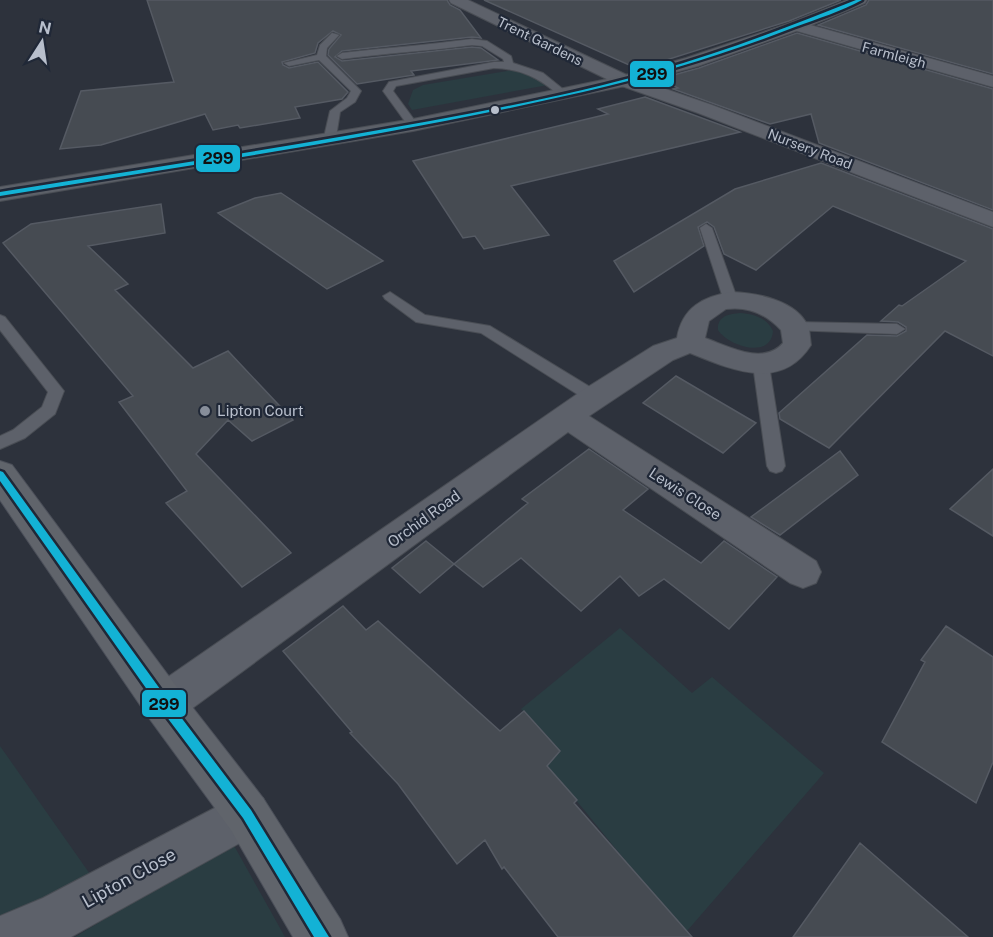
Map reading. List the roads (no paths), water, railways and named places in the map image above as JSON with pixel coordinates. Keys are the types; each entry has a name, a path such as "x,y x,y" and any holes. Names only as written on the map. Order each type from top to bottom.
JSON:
{"main road":[{"path":"0,474 164,704 247,814 322,937"}],"street":[{"name":"Trent Gardens","path":"456,0 625,81"},
{"path":"1,197 330,137 413,125 625,81 692,62 796,26 852,1"},
{"name":"Farmleigh","path":"796,26 993,82"},
{"name":"Nursery Road","path":"625,81 705,109 993,220"},
{"path":"730,298 773,308 795,327 797,345 784,359 761,365 735,359 690,343 691,328 698,315 710,306 730,298"},
{"name":"Orchid Road","path":"164,704 581,407 663,353 690,343"},
{"name":"Lewis Close","path":"581,407 803,572"},
{"name":"Lipton Close","path":"10,937 59,916 247,814"}],"lane":[{"path":"321,57 323,48 335,35"},
{"path":"342,56 472,42 484,43 508,58 509,65"},
{"path":"289,63 321,57"},
{"path":"321,57 356,91 351,100 335,111 330,137"},
{"path":"413,125 388,91 393,84 494,65 509,65 539,72 564,94"},
{"path":"706,228 730,298"},
{"path":"390,296 422,319 485,329 581,407"},
{"path":"0,320 56,391 49,410 19,434 0,443"},
{"path":"795,327 897,329"},
{"path":"761,365 776,466"}],"place":[{"name":"Lipton Court","path":"205,411"}]}
